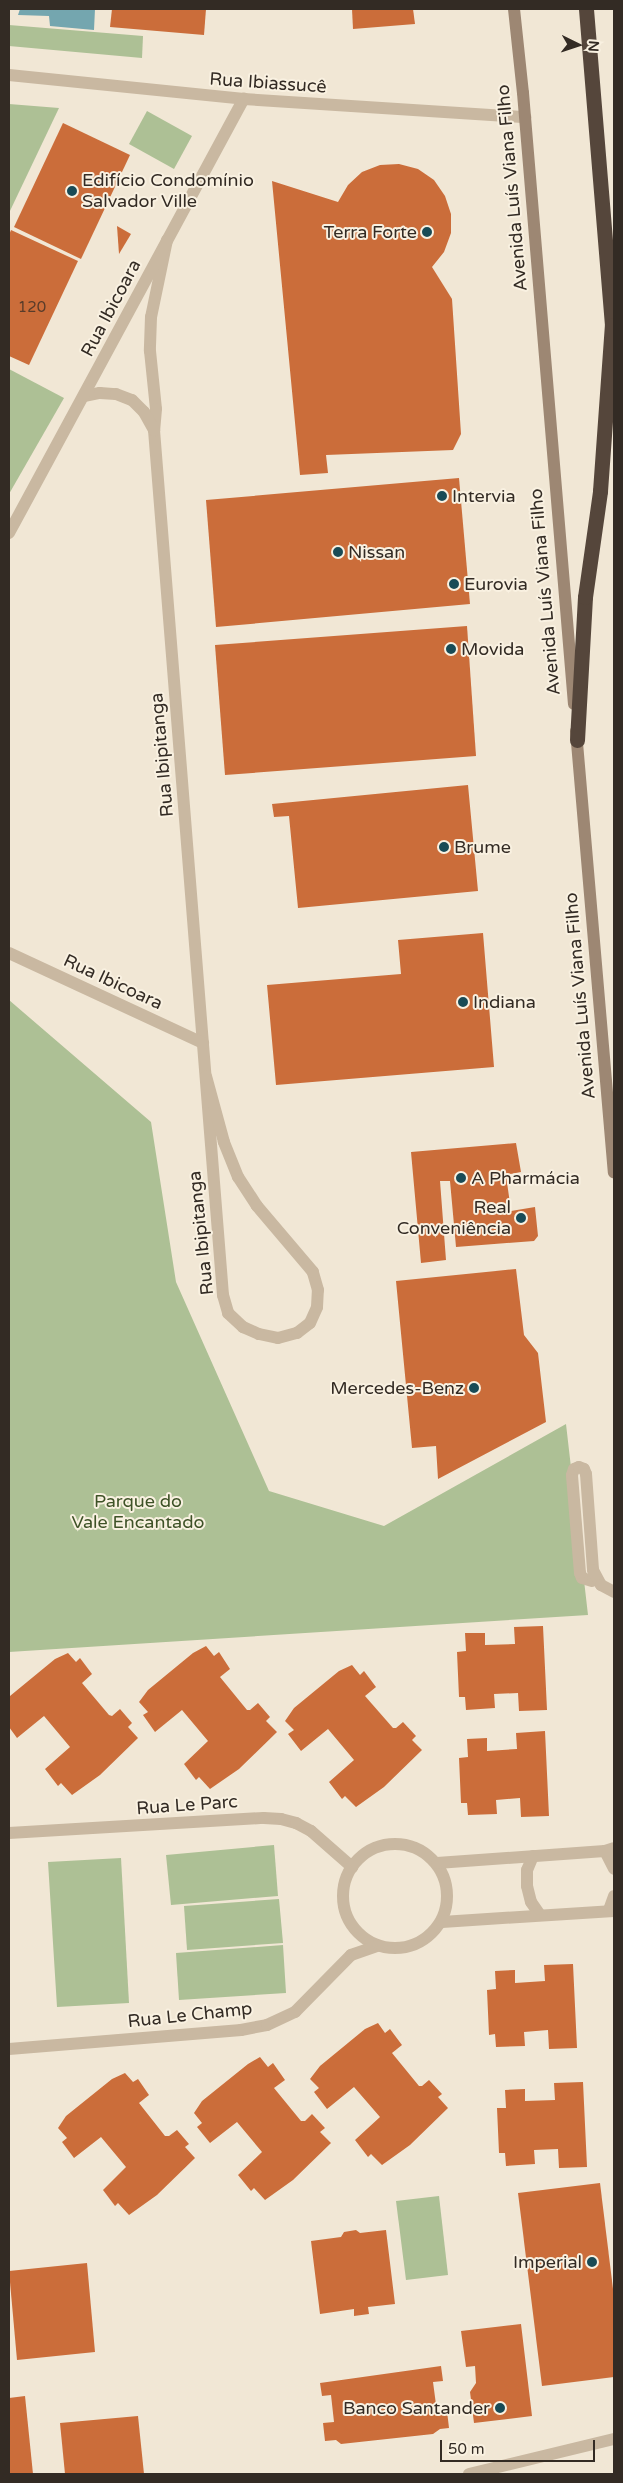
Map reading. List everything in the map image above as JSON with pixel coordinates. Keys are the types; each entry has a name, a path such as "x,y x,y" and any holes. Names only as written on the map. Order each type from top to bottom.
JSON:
{"highway":[{"path":"586,9 614,349"},
{"path":"577,740 583,624 600,491 612,325"}],"main road":[{"name":"Avenida Luís Viana Filho","path":"514,9 525,117 614,1172"}],"street":[{"name":"Rua Ibiassucê","path":"9,75 244,99 525,117"},
{"name":"Rua Ibicoara","path":"9,533 244,99"},
{"name":"Rua Ibipitanga","path":"167,240 151,317 150,351 156,409 154,430 223,1295 228,1313 243,1327 259,1334 278,1338 296,1333 310,1323 316,1308 318,1290 313,1272 257,1206 238,1176 224,1142 206,1076"},
{"name":"Rua Ibipitanga","path":"84,396 100,393 116,394 132,400 144,412 154,430"},
{"name":"Rua Ibicoara","path":"9,953 203,1043"},
{"path":"592,1581 582,1578 580,1573 572,1475 574,1469 579,1467 584,1469 586,1474 593,1570 601,1585 614,1592"},
{"name":"Rua Le Parc","path":"9,1833 264,1818 282,1819 296,1823 311,1831 352,1867"},
{"path":"393,1843 410,1845 425,1852 436,1863 443,1874 448,1892 446,1910 442,1922 430,1936 414,1946 396,1949 377,1946 364,1939 353,1927 345,1913 344,1889 352,1867 370,1850 393,1843"},
{"path":"436,1863 610,1849 614,1869"},
{"path":"533,1856 527,1870 527,1886 531,1902 540,1915"},
{"path":"442,1922 612,1910 614,1896"},
{"name":"Rua Le Champ","path":"9,2049 241,2030 267,2025 296,2012 351,1955 377,1946"},
{"path":"469,2474 614,2439"}],"green space":[{"path":"9,25 143,36 142,58 9,46"},
{"path":"9,104 59,108 9,213"},
{"path":"147,111 192,136 174,169 129,144"},
{"path":"9,369 64,398 9,494"},
{"name":"Parque do Vale Encantado","path":"9,1000 151,1122 176,1282 269,1491 384,1526 566,1424 588,1615 9,1652"},
{"path":"274,1845 278,1896 171,1905 166,1855"},
{"path":"121,1858 129,2003 57,2007 48,1862"},
{"path":"279,1899 283,1943 187,1950 184,1906"},
{"path":"283,1945 286,1993 179,2000 176,1953"},
{"path":"439,2196 448,2275 406,2280 396,2201"}],"water":[{"path":"20,9 95,9 94,30 50,26 49,16 18,15"}],"building":[{"path":"112,9 206,9 204,35 110,27"},
{"path":"352,9 413,9 415,24 353,29"},
{"name":"Edifício Condomínio Salvador Ville","path":"63,123 130,155 81,259 14,227"},
{"path":"399,164 418,169 434,180 445,196 451,214 451,233 444,252 432,267 452,299 461,434 453,450 326,455 328,473 300,475 272,181 338,202 348,185 362,172 380,165"},
{"path":"117,226 131,234 119,254"},
{"name":"Edifício Condomínio Salvador Ville","path":"11,230 78,261 29,365 9,356 9,235"},
{"name":"Nissan","path":"459,478 470,604 216,627 206,500"},
{"path":"467,626 476,756 225,775 215,645"},
{"path":"468,785 478,891 298,908 289,816 274,817 272,804"},
{"path":"483,933 494,1067 276,1085 267,985 401,974 398,940"},
{"path":"516,1143 521,1172 506,1175 511,1211 535,1207 538,1236 534,1241 456,1247 450,1181 440,1181 446,1260 421,1263 411,1152"},
{"name":"Mercedes-Benz","path":"516,1269 524,1335 538,1353 546,1422 438,1479 436,1446 412,1448 396,1281"},
{"path":"543,1626 547,1710 519,1711 518,1693 494,1694 495,1708 466,1710 465,1697 459,1697 457,1652 466,1651 465,1633 485,1633 485,1645 515,1644 514,1627"},
{"path":"206,1646 214,1656 219,1652 230,1669 220,1677 247,1710 250,1710 258,1703 270,1717 266,1721 277,1732 239,1769 210,1789 199,1777 196,1780 184,1764 208,1741 182,1710 155,1732 143,1715 148,1712 139,1702 148,1690 193,1653"},
{"path":"68,1653 76,1662 80,1658 92,1674 82,1683 109,1715 112,1716 120,1709 132,1723 128,1727 138,1738 100,1775 72,1795 61,1783 58,1786 45,1769 70,1747 44,1716 17,1738 9,1727 10,1696 55,1659"},
{"path":"352,1665 360,1675 364,1671 376,1687 365,1696 393,1728 396,1728 403,1722 416,1736 412,1740 422,1750 384,1787 356,1807 345,1796 342,1799 329,1782 354,1760 328,1729 301,1751 288,1734 294,1730 285,1721 294,1708 339,1671"},
{"path":"545,1731 549,1816 521,1817 520,1798 496,1800 497,1814 468,1815 467,1803 461,1803 459,1758 468,1757 467,1739 487,1738 487,1751 517,1749 516,1733"},
{"path":"573,1964 577,2048 549,2049 548,2030 524,2032 525,2046 496,2047 495,2034 489,2035 487,1990 496,1989 495,1971 515,1970 515,1983 545,1981 544,1965"},
{"path":"378,2023 385,2033 390,2029 402,2045 392,2053 419,2086 422,2086 429,2080 442,2094 438,2097 448,2108 410,2145 382,2165 371,2154 368,2157 355,2140 380,2117 354,2087 327,2109 314,2092 319,2088 310,2079 320,2066 365,2029"},
{"path":"260,2057 268,2067 273,2063 285,2080 274,2088 301,2121 305,2121 312,2114 325,2128 320,2132 331,2143 293,2180 265,2200 254,2188 251,2191 238,2175 262,2152 237,2122 210,2143 197,2127 202,2123 194,2113 202,2101 248,2064"},
{"path":"125,2073 133,2082 138,2079 149,2095 139,2103 165,2136 169,2136 177,2130 189,2144 185,2147 195,2158 157,2195 129,2215 118,2203 115,2206 103,2190 126,2167 101,2137 74,2158 62,2142 67,2138 58,2128 66,2116 112,2079"},
{"path":"583,2082 587,2167 559,2168 558,2149 534,2150 535,2164 506,2166 505,2153 499,2153 497,2108 506,2108 505,2090 525,2089 525,2101 555,2100 554,2083"},
{"path":"600,2183 614,2297 614,2377 542,2386 518,2193"},
{"path":"356,2230 360,2233 386,2230 395,2304 368,2307 369,2314 354,2316 354,2309 320,2314 311,2241 341,2237 344,2232"},
{"path":"87,2263 95,2352 17,2360 9,2271"},
{"path":"521,2324 532,2416 474,2423 470,2392 476,2383 475,2366 466,2367 461,2331"},
{"path":"441,2366 443,2381 433,2382 437,2412 447,2411 449,2428 440,2429 433,2434 341,2444 336,2440 325,2441 323,2423 334,2422 331,2395 322,2396 320,2383"},
{"path":"25,2396 33,2474 9,2474 9,2398"},
{"path":"138,2416 144,2474 65,2474 60,2423"}],"place":[{"name":"Edifício Condomínio Salvador Ville","path":"72,191"},
{"name":"Terra Forte","path":"427,232"},
{"name":"Intervia","path":"442,496"},
{"name":"Nissan","path":"338,552"},
{"name":"Eurovia","path":"454,584"},
{"name":"Movida","path":"451,649"},
{"name":"Brume","path":"444,847"},
{"name":"Indiana","path":"463,1002"},
{"name":"A Pharmácia","path":"461,1178"},
{"name":"Real Conveniência","path":"521,1218"},
{"name":"Mercedes-Benz","path":"474,1388"},
{"name":"Imperial","path":"592,2262"},
{"name":"Banco Santander","path":"500,2408"}]}
